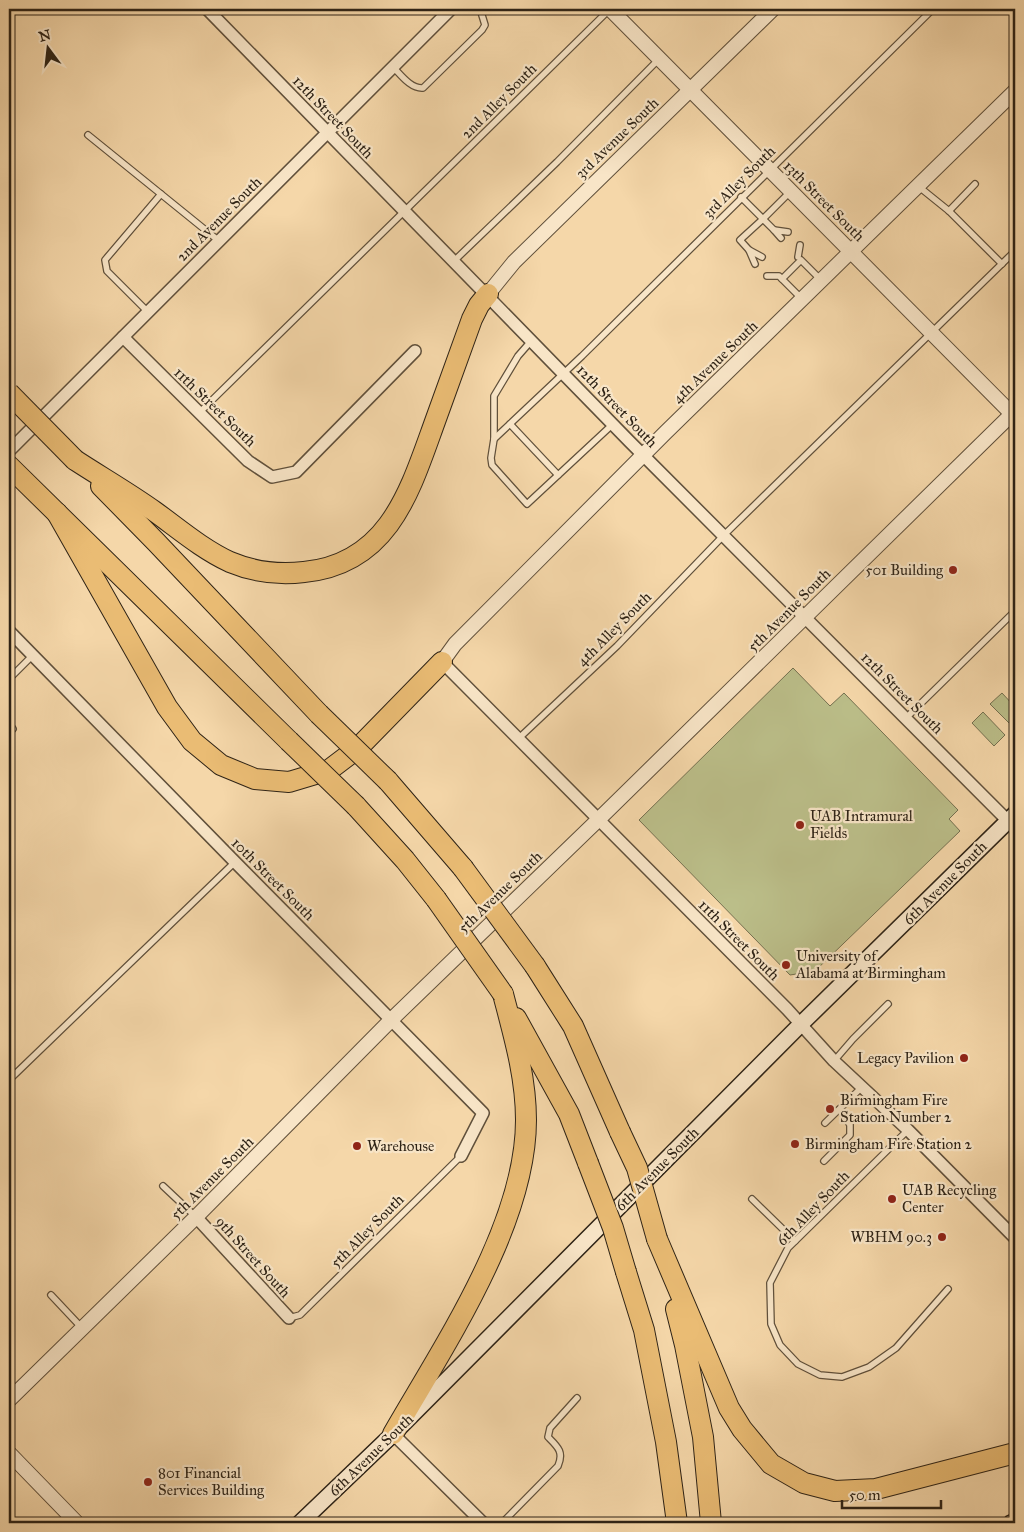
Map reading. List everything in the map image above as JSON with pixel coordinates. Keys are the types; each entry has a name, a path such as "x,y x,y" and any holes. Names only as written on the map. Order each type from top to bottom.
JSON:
{"highway":[{"path":"74,460 153,511 197,543 228,561 257,571 290,574 332,567 349,560 378,539 404,503 417,473 472,319 479,305 488,294"},
{"path":"9,393 156,542 319,714 388,781 463,868 535,966 573,1026 636,1168 658,1239 685,1345 703,1437 711,1523"},
{"path":"9,466 356,806 405,860 503,994 569,1114 613,1228 644,1330 666,1442 676,1523"},
{"path":"57,513 166,707 192,741 221,765 255,779 288,782 329,770 358,748 442,662"},
{"path":"393,1434 464,1310 500,1239 522,1169 526,1121 523,1074 503,994"},
{"path":"658,1239 729,1408 742,1429 771,1464 804,1483 835,1491 876,1489 1015,1453"}],"main road":[{"name":"6th Avenue South","path":"300,1523 393,1434 800,1024 1012,817"},
{"path":"1011,1523 1015,1522"}],"street":[{"name":"12th Street South","path":"207,9 327,133 488,294 613,424 805,617 906,718 1012,817"},
{"name":"2nd Avenue South","path":"9,451 451,9"},
{"name":"13th Street South","path":"610,9 1014,414"},
{"name":"3rd Avenue South","path":"488,294 514,262 772,9"},
{"name":"4th Avenue South","path":"442,662 455,644 643,454 1015,91"},
{"name":"11th Street South","path":"123,337 248,461 272,477 296,472 415,351"},
{"name":"5th Avenue South","path":"9,1400 196,1217 391,1020 599,820 1014,414"},
{"name":"10th Street South","path":"9,631 483,1113 460,1156"},
{"name":"11th Street South","path":"442,662 800,1024 834,1061 908,1130 1015,1238"},
{"name":"9th Street South","path":"196,1217 289,1318"},
{"path":"393,1434 483,1523"},
{"path":"9,1453 71,1520"}],"lane":[{"path":"393,68 413,86 418,89 423,88 482,30 485,25 481,12 478,9"},
{"name":"2nd Alley South","path":"199,412 610,9"},
{"name":"3rd Alley South","path":"494,439 582,356 933,9"},
{"path":"454,261 557,162 660,58"},
{"path":"88,135 219,241"},
{"path":"950,211 975,184"},
{"path":"918,186 950,211 1002,264"},
{"path":"755,264 749,250 740,240 791,191"},
{"path":"148,312 107,271 105,260 161,194"},
{"path":"741,197 781,238"},
{"path":"774,230 788,232"},
{"path":"780,278 800,258 800,245"},
{"path":"749,250 762,257"},
{"path":"793,251 822,281"},
{"name":"4th Alley South","path":"518,739 617,646 724,535 1015,251"},
{"path":"774,270 802,300"},
{"path":"767,276 780,278"},
{"path":"532,340 518,356 494,396 494,439 491,458 492,465 528,504 613,424"},
{"path":"510,424 558,475"},
{"path":"906,718 1015,611"},
{"path":"9,679 33,655"},
{"path":"9,723 13,729 9,733"},
{"path":"9,1080 235,862"},
{"path":"834,1061 888,1004"},
{"path":"825,1122 862,1088"},
{"path":"824,1161 850,1135 850,1125 840,1109"},
{"name":"6th Alley South","path":"908,1130 788,1248 770,1283 771,1324 780,1345 798,1364 820,1375 842,1377 869,1367 896,1348 948,1289"},
{"name":"5th Alley South","path":"289,1318 300,1315 460,1156"},
{"path":"164,1186 196,1217"},
{"path":"752,1199 795,1241"},
{"path":"51,1295 82,1328"},
{"path":"502,1523 558,1466 562,1458 559,1449 548,1437 550,1428 577,1398"}],"green space":[{"name":"UAB Intramural Fields","path":"793,668 830,706 844,693 958,810 949,819 960,831 815,971 790,975 639,820"},
{"path":"1002,693 1015,707 1015,725 1013,727 990,704"},
{"path":"983,712 1005,735 994,746 972,723"}],"place":[{"name":"501 Building","path":"953,570"},
{"name":"UAB Intramural Fields","path":"800,825"},
{"name":"University of Alabama at Birmingham","path":"786,965"},
{"name":"Legacy Pavilion","path":"964,1058"},
{"name":"Birmingham Fire Station Number 2","path":"830,1109"},
{"name":"Birmingham Fire Station 2","path":"795,1144"},
{"name":"Warehouse","path":"357,1146"},
{"name":"UAB Recycling Center","path":"892,1199"},
{"name":"WBHM 90.3","path":"942,1237"},
{"name":"801 Financial Services Building","path":"148,1482"}]}
